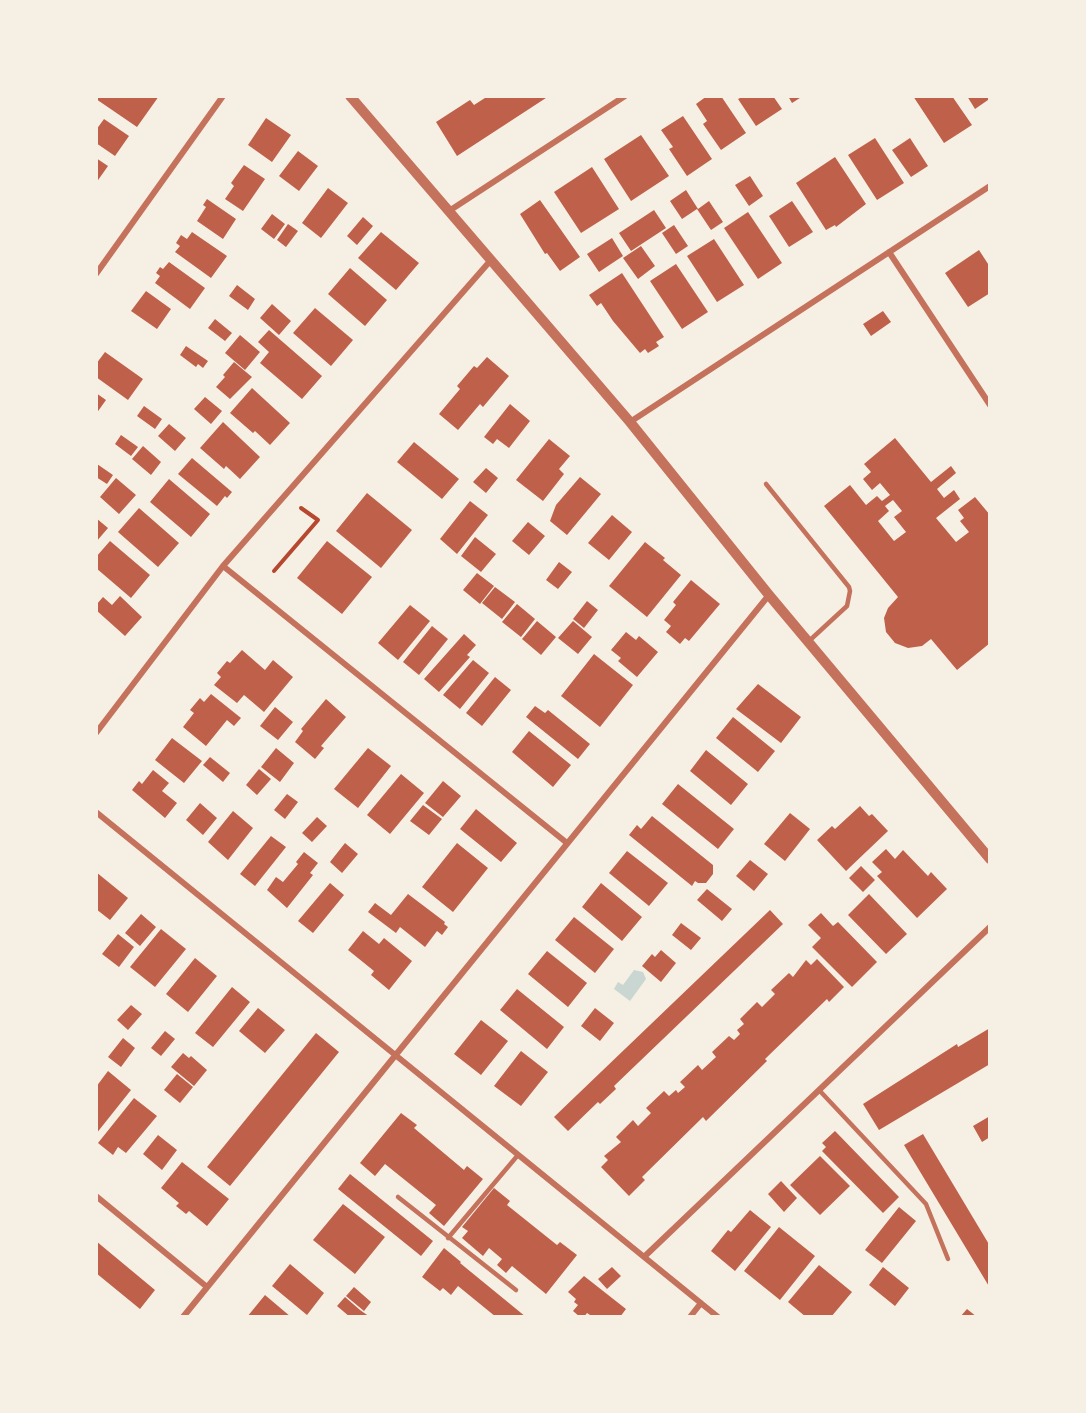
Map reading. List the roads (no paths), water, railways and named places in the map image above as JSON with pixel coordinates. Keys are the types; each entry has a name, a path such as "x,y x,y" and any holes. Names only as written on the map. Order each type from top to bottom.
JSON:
{"street":[{"path":"96,273 223,96"},
{"path":"350,96 630,422 770,595 990,859"},
{"path":"449,211 625,96"},
{"path":"630,422 990,186"},
{"path":"889,252 990,405"},
{"path":"96,733 224,566 491,260"},
{"path":"224,566 567,843"},
{"path":"183,1317 770,595"},
{"path":"96,812 718,1317"},
{"path":"644,1257 990,927"},
{"path":"96,1196 207,1287"},
{"path":"690,1317 701,1303"}],"lane":[{"path":"766,484 849,587 847,606 809,641"},
{"path":"819,1090 926,1204 948,1259"},
{"path":"448,1238 519,1155"},
{"path":"398,1197 516,1290"}]}
